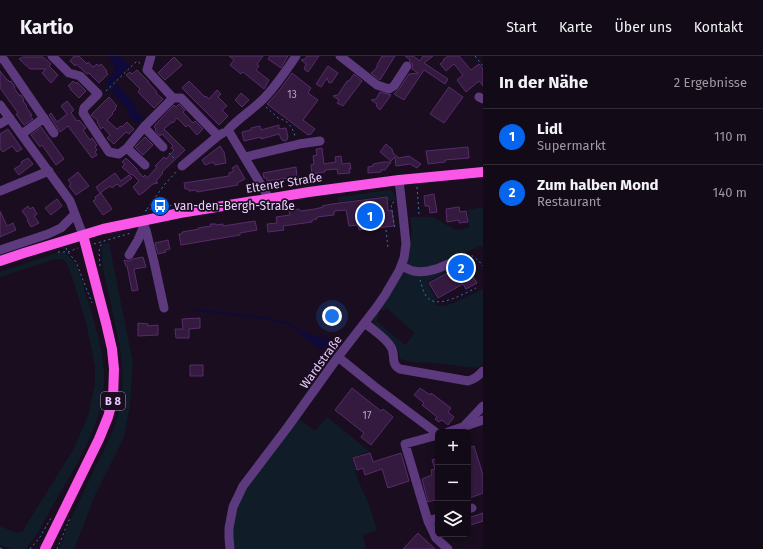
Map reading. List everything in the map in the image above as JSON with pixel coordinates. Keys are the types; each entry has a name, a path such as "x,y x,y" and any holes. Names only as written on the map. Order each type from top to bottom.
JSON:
{"main road":[{"name":"Eltener Straße","path":"0,262 83,235 103,230 143,224 180,213 269,198 399,180 483,172"},
{"name":"B 8","path":"45,549 99,439 108,417 113,399 114,369 112,349 83,235"}],"street":[{"path":"52,56 69,73 80,76 98,94 84,108 83,113 109,152 119,154 127,148 144,126 173,98 181,98 218,136"},
{"path":"151,56 147,70 173,98"},
{"path":"182,166 218,136 228,130 233,124 260,102 296,56"},
{"path":"340,56 377,85 389,89 394,86 407,66"},
{"path":"0,58 4,60 54,133"},
{"path":"0,105 70,201 83,235"},
{"path":"0,124 10,118"},
{"path":"22,134 44,118"},
{"path":"144,126 163,147"},
{"path":"228,130 269,198"},
{"path":"245,157 299,144 320,141"},
{"path":"127,148 145,165"},
{"path":"0,192 49,171"},
{"name":"Wardstraße","path":"230,549 229,528 233,506 243,486 338,357 365,323 385,295 401,266 406,244 399,180"},
{"path":"0,250 61,228 75,214"},
{"path":"129,255 138,240 143,224"},
{"path":"143,224 146,230 164,308"},
{"path":"401,266 414,271 427,271 436,270 455,261"},
{"path":"365,323 388,342 394,352 394,364 397,367 468,381 477,378 483,371"},
{"path":"338,357 435,433"},
{"path":"464,426 483,406"},
{"path":"456,429 483,420"},
{"path":"435,436 405,444 428,521 436,538 448,549"},
{"path":"428,521 435,519"}],"path":[{"path":"475,56 483,66"},
{"path":"108,89 137,61 147,70"},
{"path":"260,102 278,118 286,121 292,128 299,144"},
{"path":"101,271 99,251 102,242 104,240 135,232 143,224 149,206 165,184 182,166 163,147"},
{"path":"416,186 419,214"},
{"path":"395,229 391,204 401,198"},
{"path":"386,230 388,248"},
{"path":"68,252 76,262 93,306"},
{"path":"455,261 471,255 483,266"},
{"path":"414,271 420,281 425,295 432,301 441,302 476,288"},
{"path":"57,549 72,514"},
{"path":"30,549 40,537 50,518"}],"shaded area":[{"path":"108,56 119,56 130,65 108,87 105,83 114,72 115,68"},
{"path":"118,84 134,104 137,111 144,118 137,124 129,116 127,108 111,91"},
{"path":"389,190 393,192 396,200 388,201 387,196 338,202 338,197"},
{"path":"483,207 483,247 482,245 441,264 445,272 427,282 436,299 436,305 442,306 452,304 483,289 483,364 477,368 411,362 400,359 397,346 376,326 373,319 377,314 379,316 376,321 405,345 415,333 386,308 383,311 382,310 382,307 407,262 412,230 410,217 433,217 456,230 469,228 468,210"},
{"path":"109,243 133,363 130,405 124,437 96,493 74,549 59,549 76,508 113,431 121,402 123,379 121,355 103,270 103,244"},
{"path":"59,252 71,258 82,279 100,342 104,372 104,388 97,419 91,435 41,527 25,549 11,549 0,545 0,526 16,533 22,532 73,450 88,416 95,383 95,367 86,322 67,263 62,259 55,259 0,277 0,272"},
{"path":"298,329 315,336 330,338 322,350 301,335"},
{"path":"327,417 369,451 352,458 358,480 369,505 377,530 363,535 366,549 233,549 234,520 238,503 247,485 298,418 315,431"}],"building":[{"path":"74,56 79,56 87,64 88,62 93,67 97,64 99,66 101,64 108,74 99,83 89,73 87,74 76,64 75,66 70,61"},
{"path":"229,56 263,56 257,64 259,66 256,70 269,80 264,89 243,72 241,74 230,65 234,60"},
{"path":"270,56 288,56 281,68 268,59"},
{"path":"307,56 319,56 308,72 304,69 306,64 301,60 305,59"},
{"path":"382,56 395,56 380,80 371,73 377,67"},
{"path":"405,56 413,56 420,61 423,56 433,56 424,63 448,79 445,84 424,70 404,100 394,94 409,74 418,73 412,69 412,63"},
{"path":"448,56 459,56 471,70 479,64 483,69 483,86 479,81 466,92 457,80 463,75 454,64 446,71 440,64"},
{"path":"23,57 43,57 51,64 49,66 58,75 51,83 42,73 46,69 30,69 19,59"},
{"path":"174,57 182,65 165,80 158,73"},
{"path":"328,66 338,73 332,82 329,83 327,78 321,87 316,84"},
{"path":"137,70 148,81 157,92 156,93 163,99 154,108 138,92 140,89 126,75 130,72 132,74"},
{"path":"0,71 7,80 10,82 11,81 32,115 30,116 33,119 24,125 16,114 18,113 0,88"},
{"path":"292,73 311,88 308,93 318,100 303,120 315,129 310,135 267,104"},
{"path":"354,74 362,81 343,106 337,103 339,100 333,96 338,95 347,81 349,81"},
{"path":"73,81 76,84 77,82 86,91 79,98 68,86"},
{"path":"189,81 209,99 217,90 221,94 218,97 227,106 222,110 228,116 219,125 182,88"},
{"path":"449,87 463,97 444,123 430,114"},
{"path":"380,92 391,95 380,110 376,106 377,104 371,100 376,99"},
{"path":"241,93 249,100 242,107 235,100"},
{"path":"109,97 117,106 112,113 113,114 107,120 117,129 121,126 122,127 127,122 134,129 129,134 126,132 114,144 107,138 110,135 103,127 101,129 97,122 98,121 91,115"},
{"path":"67,101 74,110 71,113 77,121 79,120 86,128 83,130 90,140 92,138 97,145 95,147 97,150 95,152 97,155 92,158 68,126 60,132 49,115 51,113 57,122 67,114 61,106"},
{"path":"179,104 185,110 183,112 193,123 195,121 203,129 197,135 188,125 186,127 177,118 173,123 172,122 164,129 185,150 162,172 163,173 156,181 158,183 153,184 139,195 133,187 139,181 122,167 125,164 122,162 126,158 143,177 145,175 147,178 157,167 155,166 164,157 166,159 174,150 171,148 173,146 162,134 160,136 154,127 174,105 176,107"},
{"path":"279,125 279,129 286,128 288,137 285,141 282,140 279,134 261,139 261,137 244,141 242,132 260,126 261,130"},
{"path":"41,127 64,159 56,165 42,145 40,147 31,135"},
{"path":"8,129 22,149 17,152 12,146 3,152 0,149 0,134"},
{"path":"145,137 153,145 143,155 135,147"},
{"path":"386,144 399,158 409,156 421,164 417,168 410,164 396,166 395,157 391,161 380,152"},
{"path":"220,146 224,152 226,163 215,165 213,162 205,165 202,160"},
{"path":"468,147 469,158 445,160 445,162 428,164 426,151"},
{"path":"322,148 324,164 336,162 335,157 341,156 342,164 350,163 350,173 338,174 337,169 325,170 325,172 312,174 311,165 314,164 313,156 317,155 316,149"},
{"path":"28,158 33,164 19,175 14,169"},
{"path":"391,162 385,170 381,170 381,172 368,173 368,167 373,166 373,164"},
{"path":"237,165 245,179 237,183 238,185 197,192 196,190 189,191 188,189 185,189 184,183 229,176 229,173 234,171 232,168"},
{"path":"296,167 297,177 267,181 267,178 264,178 263,173"},
{"path":"78,172 89,186 76,195 69,186 71,184 68,180"},
{"path":"115,173 121,181 129,175 132,178 120,187 117,184 112,188 110,186 100,193 96,187"},
{"path":"101,193 112,209 103,215 93,201 96,199 95,197"},
{"path":"434,194 437,212 430,213 429,206 425,206 424,196"},
{"path":"387,197 388,211 392,210 394,226 359,230 358,225 349,226 346,210 334,211 334,215 317,217 317,219 312,220 312,222 283,226 284,230 268,232 267,224 277,223 276,217 290,215 289,211 298,209 301,211 315,209 332,204"},
{"path":"57,199 62,206 51,215 45,208"},
{"path":"28,206 30,209 33,207 37,214 34,216 39,223 31,227 27,220 28,219 22,211"},
{"path":"459,207 460,212 466,211 468,222 459,223 459,220 447,222 446,209"},
{"path":"0,211 7,226 13,223 16,230 0,237"},
{"path":"255,221 257,230 240,233 240,235 181,245 179,234 182,234 182,232 211,226 210,224 223,224 223,226"},
{"path":"168,240 170,249 165,250 166,252 158,254 155,243"},
{"path":"143,257 146,267 134,269 138,290 132,291 127,266 124,260 129,261"},
{"path":"469,261 473,268 469,270 477,283 466,289 463,284 438,298 429,283"},
{"path":"200,318 200,328 189,329 189,338 176,338 175,329 183,329 182,319"},
{"path":"138,323 148,324 148,326 158,325 158,335 138,336"},
{"path":"190,365 203,365 203,376 190,376"},
{"path":"352,388 381,411 383,409 393,417 371,445 361,437 364,433 335,410"},
{"path":"420,388 430,395 431,393 451,408 448,412 454,417 448,425 442,420 439,422 435,419 437,417 422,405 424,403 414,395"},
{"path":"474,446 483,475 483,493 471,498 471,465 471,447"},
{"path":"370,453 373,462 401,453 409,481 388,488 382,469 365,475 363,468 357,470 353,458"},
{"path":"435,459 435,469 432,460"},
{"path":"435,469 435,500 428,502 422,479 432,475 431,470"},
{"path":"483,513 483,521 471,525 471,517"},
{"path":"418,533 435,549 403,549"}],"waterway":[{"path":"112,83 115,87"},
{"path":"195,310 264,318 287,323 300,331"},
{"path":"323,344 328,346"}],"place":[{"name":"van-den-Bergh-Straße","path":"160,206"},
{"name":"Lidl","path":"370,216"},
{"name":"Zum halben Mond","path":"461,268"}]}
